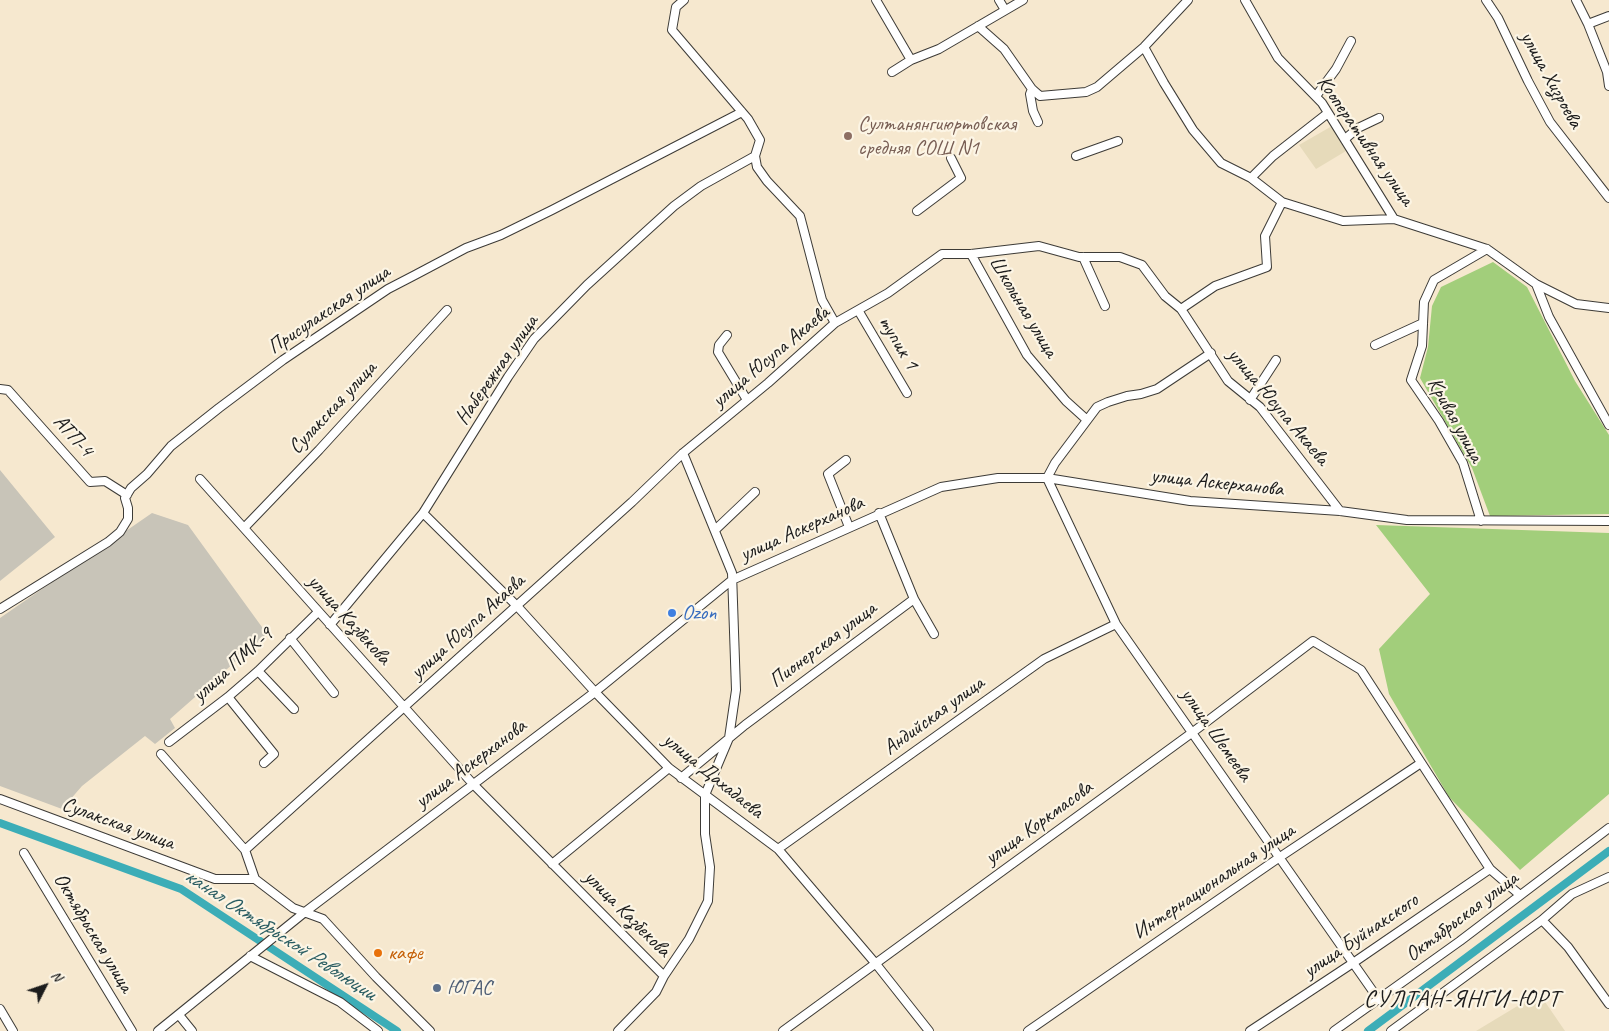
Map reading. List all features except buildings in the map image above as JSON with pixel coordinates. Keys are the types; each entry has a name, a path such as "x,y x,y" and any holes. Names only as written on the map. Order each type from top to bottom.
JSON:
{"street":[{"path":"684,0 676,7 672,30 742,112 760,140 755,156 757,167 767,181 800,216 822,300 835,323"},
{"path":"876,0 911,60"},
{"path":"999,0 1005,10"},
{"path":"892,72 911,60 939,48 1023,0"},
{"path":"978,26 1004,49 1032,89 1040,96 1086,92 1097,87 1144,47 1188,0"},
{"name":"Кооперативная улица","path":"1245,0 1278,58 1316,96 1394,219 1487,249 1536,284 1576,304 1609,308"},
{"name":"улица Хизроева","path":"1486,0 1498,18 1550,122 1609,198"},
{"path":"1576,0 1588,24 1607,72 1609,86"},
{"path":"1588,24 1609,16"},
{"path":"1316,96 1336,69 1351,41"},
{"path":"1144,47 1193,130 1221,163 1251,178 1282,202 1343,221 1394,219"},
{"path":"1032,89 1030,94 1033,111 1038,122"},
{"name":"Присулакская улица","path":"127,495 131,488 147,474 171,446 219,408 283,360 388,289 466,248 501,235 561,206 742,112"},
{"path":"1251,178 1273,156 1328,113"},
{"path":"1345,139 1358,128 1379,118"},
{"path":"1076,156 1118,141"},
{"name":"Набережная улица","path":"330,625 423,513 534,339 587,285 674,206 701,186 755,156"},
{"path":"918,211 961,178 951,158"},
{"path":"1181,309 1215,286 1267,267 1265,236 1282,202"},
{"name":"улица Юсупа Акаева","path":"245,850 632,502 683,453 835,323 888,293 942,254 971,254 1039,246 1083,257 1120,257 1142,265 1165,296 1181,309 1228,381 1260,408 1340,511"},
{"name":"Кривая улица","path":"1481,521 1463,463 1439,421 1412,380 1422,346 1424,302 1434,280 1487,249"},
{"name":"Школьная улица","path":"971,254 1027,355 1066,401 1087,420"},
{"path":"1083,257 1105,306"},
{"path":"1536,284 1549,317 1609,425"},
{"name":"Сулакская улица","path":"244,528 319,450 447,310"},
{"name":"тупик 1","path":"858,310 908,393"},
{"path":"1375,346 1423,323"},
{"path":"727,335 719,345 718,352 747,400"},
{"path":"1048,478 1055,463 1097,408 1108,402 1157,389 1211,353"},
{"path":"1250,400 1276,360"},
{"name":"АТП-4","path":"0,389 8,390 90,482 105,481 127,495"},
{"path":"618,1031 656,992 664,976 689,939 708,901 710,867 705,834 705,795 729,738 736,690 732,573 683,453"},
{"path":"846,460 828,474 849,527"},
{"name":"улица Аскерханова","path":"158,1031 305,912 595,692 732,580 941,487 998,478 1048,478 1190,501 1340,511 1407,520 1609,521"},
{"name":"улица Шемеева","path":"1048,478 1116,624 1379,1000"},
{"name":"улица Казбекова","path":"200,479 474,784 664,976"},
{"path":"715,530 755,492"},
{"path":"0,609 108,542 120,532 128,519 128,508 125,498 127,495"},
{"name":"улица Дахадаева","path":"423,513 517,606 595,692 669,768 778,849 876,964 929,1031"},
{"path":"879,513 914,600 934,634"},
{"name":"Пионерская улица","path":"681,778 729,738 914,600"},
{"name":"улица ПМК-9","path":"169,742 228,697 258,671 318,612"},
{"name":"Андийская улица","path":"778,849 1044,659 1116,624"},
{"path":"290,638 334,693"},
{"name":"улица Коркмасова","path":"783,1031 1193,732 1313,641 1361,670 1421,763"},
{"path":"258,671 294,710"},
{"path":"228,697 274,754 264,763"},
{"path":"161,754 245,850 255,879 285,902 323,919 376,977 430,1031"},
{"path":"1421,763 1490,869 1520,895"},
{"name":"Интернациональная улица","path":"1028,1031 1280,857 1421,763"},
{"path":"552,864 669,768"},
{"name":"Сулакская улица","path":"0,800 215,878 255,879"},
{"name":"Октябрьская улица","path":"1334,1031 1379,1000 1609,828"},
{"name":"Октябрьская улица","path":"24,853 132,1031"},
{"name":"улица Буйнакского","path":"1250,1031 1490,869"},
{"path":"1391,1031 1542,920 1572,894 1609,877"},
{"path":"1542,920 1568,947 1609,1004"},
{"path":"250,956 340,1002 378,1031"},
{"path":"0,1008 13,1031"},
{"path":"180,1015 192,1031"}],"shaded area":[{"path":"1332,126 1346,151 1316,169 1299,145"},
{"path":"0,470 55,537 0,581"},
{"path":"152,513 188,525 267,634 170,719 175,728 155,744 145,736 82,786 62,809 0,786 0,618"},
{"path":"1539,993 1565,1031 1476,1031"}],"green space":[{"path":"1493,262 1527,287 1575,381 1609,435 1609,514 1490,516 1472,468 1420,378 1428,347 1432,306 1441,287"},
{"path":"1376,525 1609,533 1609,794 1520,870 1449,797 1389,694 1379,649 1430,594"}],"waterway":[{"name":"канал Октябрьской Революции","path":"0,823 181,889 397,1031"},
{"path":"1368,1031 1609,851"}],"place":[{"name":"Султанянгиюртовская средняя СОШ N1","path":"848,136"},
{"name":"Ozon","path":"672,613"},
{"name":"кафе","path":"378,953"},
{"name":"ЮГАС","path":"437,988"}],"district":[{"name":"СУЛТАН-ЯНГИ-ЮРТ","path":"1462,1000"}]}
